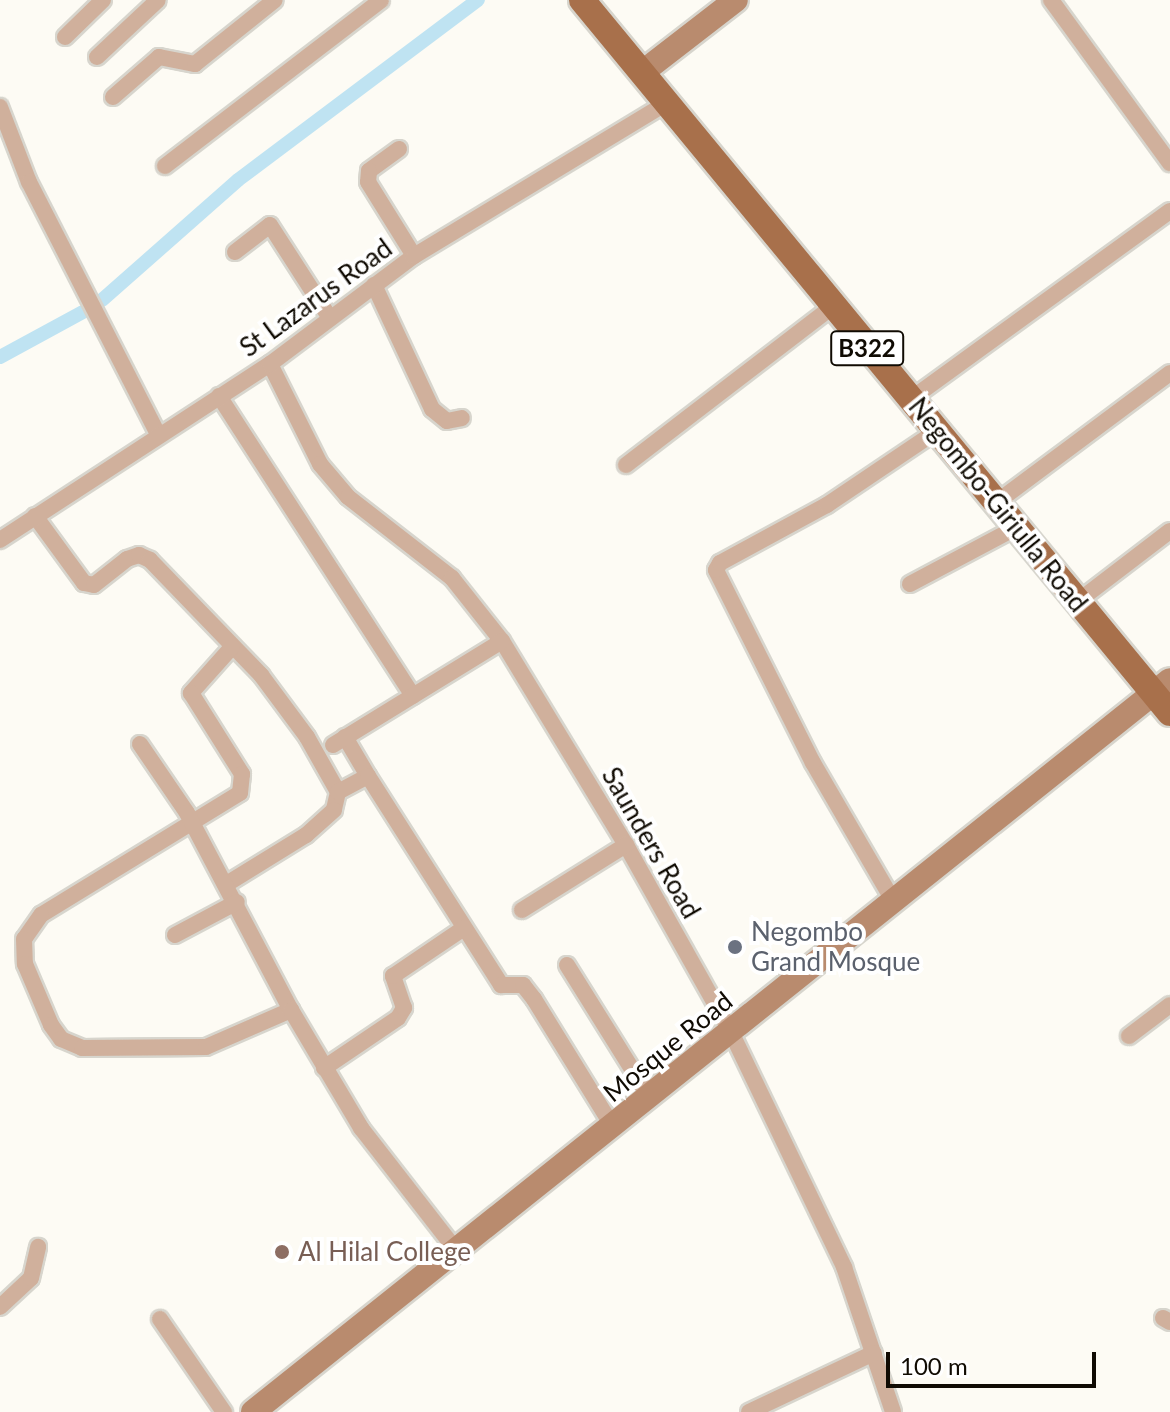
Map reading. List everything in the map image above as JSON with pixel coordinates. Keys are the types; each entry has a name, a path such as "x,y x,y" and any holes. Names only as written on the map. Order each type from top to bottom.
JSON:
{"main road":[{"name":"Negombo-Giriulla Road","path":"582,0 644,71 832,307 938,430 1077,602 1165,695"}],"street":[{"path":"65,37 103,0"},
{"path":"97,57 158,0"},
{"path":"113,97 159,57 195,64 275,0"},
{"path":"165,166 381,0"},
{"path":"644,71 736,0"},
{"path":"1051,0 1170,163"},
{"name":"St Lazarus Road","path":"0,540 158,434 270,364 414,256 667,103"},
{"path":"0,107 29,182 158,434"},
{"path":"399,149 369,171 368,182 414,256"},
{"path":"911,399 1170,211"},
{"path":"235,252 270,225 330,318"},
{"path":"374,285 432,409 447,421 462,418"},
{"path":"626,465 832,307"},
{"name":"Saunders Road","path":"270,364 329,475 348,497 452,578 502,641 626,845 731,1032 844,1267 893,1412"},
{"path":"997,502 1170,373"},
{"path":"219,396 413,696"},
{"path":"894,902 813,763 716,570 720,563 827,505 938,430"},
{"path":"35,516 84,583 94,585 139,555 232,647 307,737 338,792 334,810 306,835 225,885"},
{"path":"910,584 1017,527"},
{"path":"1077,602 1170,531"},
{"path":"502,641 339,741 368,776 501,985 523,985 534,999 613,1127"},
{"path":"232,647 191,693 242,774 240,793 41,915 24,939 25,964 51,1025 61,1039 82,1048 206,1047 291,1010"},
{"name":"Mosque Road","path":"253,1412 894,902 1165,695"},
{"path":"140,744 192,822 237,902 291,1010 361,1128 456,1250"},
{"path":"338,792 368,776"},
{"path":"522,910 626,845"},
{"path":"175,935 237,902"},
{"path":"324,1068 398,1018 404,1008 393,976 464,928"},
{"path":"567,965 650,1098"},
{"path":"1129,1036 1170,1005"},
{"path":"0,1307 31,1278 38,1247"},
{"path":"160,1319 224,1412"},
{"path":"749,1412 874,1353"}],"waterway":[{"path":"102,300 238,180 478,0"},
{"path":"0,357 83,312"}],"place":[{"name":"Negombo Grand Mosque","path":"735,947"},
{"name":"Al Hilal College","path":"282,1252"}]}
